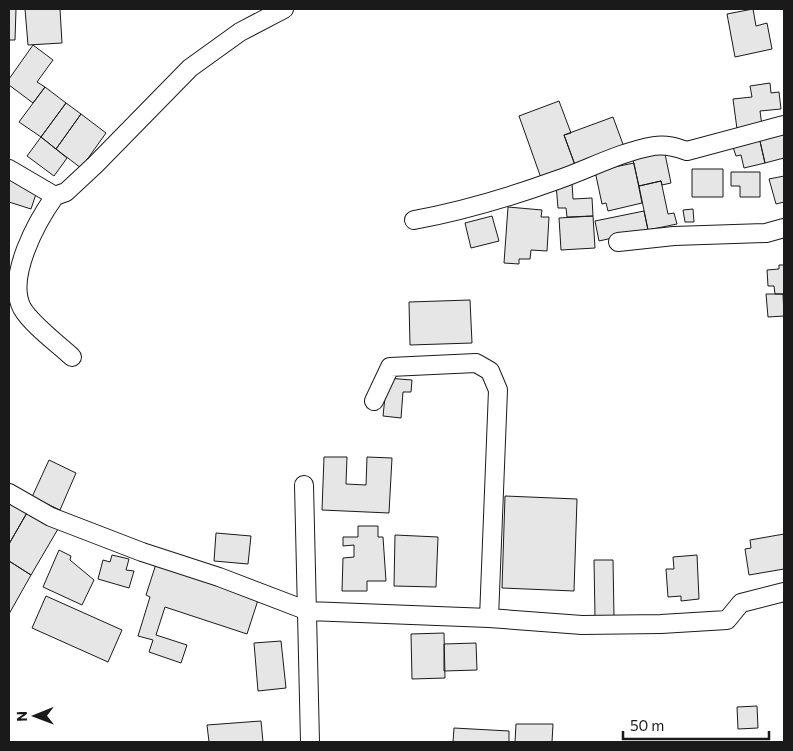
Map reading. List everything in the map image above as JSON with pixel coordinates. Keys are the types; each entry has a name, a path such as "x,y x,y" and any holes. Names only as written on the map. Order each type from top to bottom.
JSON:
{"street":[{"path":"72,357 22,308 18,296 22,266 30,238 38,221 55,196 66,192 95,165 190,68 240,32 284,9"},
{"path":"414,220 478,206 557,180 629,152 655,146 673,146 687,151 784,125"},
{"path":"9,169 55,196"},
{"path":"618,242 674,236 766,233 784,228"},
{"path":"374,401 390,367 476,363 490,372 498,390 489,618"},
{"path":"304,485 310,742"},
{"path":"9,493 51,517 142,552 220,577 308,611 489,618 582,625 719,622 727,620 741,603 784,592"}],"building":[{"path":"9,9 16,9 15,40 9,40"},
{"path":"25,9 60,9 62,43 28,45"},
{"path":"753,9 756,26 767,23 772,49 735,57 727,14"},
{"path":"33,45 53,60 37,82 45,87 33,103 9,85 9,79"},
{"path":"770,83 771,93 779,92 781,109 760,111 762,126 737,129 733,99 752,97 750,86"},
{"path":"45,87 66,103 41,137 19,122"},
{"path":"559,101 571,133 564,135 575,165 541,178 519,116"},
{"path":"66,103 81,114 56,149 41,137"},
{"path":"81,114 106,133 81,168 56,149"},
{"path":"613,117 624,147 575,165 564,135"},
{"path":"784,131 784,158 765,163 759,137"},
{"path":"41,137 67,158 54,176 27,156"},
{"path":"759,137 765,163 744,168 741,155 736,156 732,144"},
{"path":"664,149 671,183 662,185 661,181 639,186 632,156"},
{"path":"634,163 642,203 608,211 606,203 602,204 595,171"},
{"path":"692,169 723,169 723,197 692,197"},
{"path":"731,172 760,172 760,197 740,197 740,186 731,186"},
{"path":"784,176 784,202 776,204 769,179"},
{"path":"9,179 38,188 31,209 9,202"},
{"path":"661,181 668,214 674,213 677,224 648,230 639,186"},
{"path":"572,183 573,199 592,198 593,216 567,217 566,208 558,208 556,184"},
{"path":"508,207 542,210 541,217 549,217 547,251 531,250 530,259 519,259 519,264 504,263"},
{"path":"693,209 694,222 685,222 683,210"},
{"path":"644,211 648,230 599,241 595,221"},
{"path":"492,216 499,241 471,248 465,223"},
{"path":"593,216 595,248 561,250 559,218"},
{"path":"779,265 784,265 784,294 775,294 774,286 768,286 767,270 779,269"},
{"path":"766,294 783,294 784,316 768,317"},
{"path":"470,300 472,343 410,345 409,302"},
{"path":"387,378 412,380 411,392 403,392 401,418 383,416"},
{"path":"324,457 347,457 346,484 366,485 367,457 392,458 389,513 322,510"},
{"path":"49,460 76,473 60,510 32,497"},
{"path":"505,496 577,499 574,591 502,588"},
{"path":"9,500 28,511 9,544"},
{"path":"28,511 58,529 31,575 9,561 9,544"},
{"path":"358,526 378,526 378,537 383,537 386,581 367,581 367,591 342,591 343,558 354,557 354,545 343,546 343,537 358,537"},
{"path":"216,533 251,536 248,564 214,561"},
{"path":"784,534 784,569 749,575 745,549 751,548 750,540"},
{"path":"395,535 438,537 436,587 394,586"},
{"path":"59,550 71,556 70,560 94,580 82,605 43,587"},
{"path":"112,555 129,559 126,570 134,571 129,588 98,579 103,560 110,562"},
{"path":"697,555 699,599 681,601 681,596 668,597 666,569 674,569 673,557"},
{"path":"594,560 613,560 614,617 595,617"},
{"path":"9,561 31,575 9,614"},
{"path":"156,564 259,597 247,634 165,607 156,635 187,645 181,663 149,652 153,640 138,636 150,597 146,595"},
{"path":"46,596 122,630 108,662 32,628"},
{"path":"444,633 445,678 412,679 411,634"},
{"path":"281,641 286,688 258,691 254,643"},
{"path":"476,643 477,670 444,671 444,644"},
{"path":"757,706 758,728 738,729 737,707"},
{"path":"261,721 263,742 209,742 207,725"},
{"path":"516,724 553,724 552,742 515,742"},
{"path":"454,728 509,731 509,742 453,742"}]}
